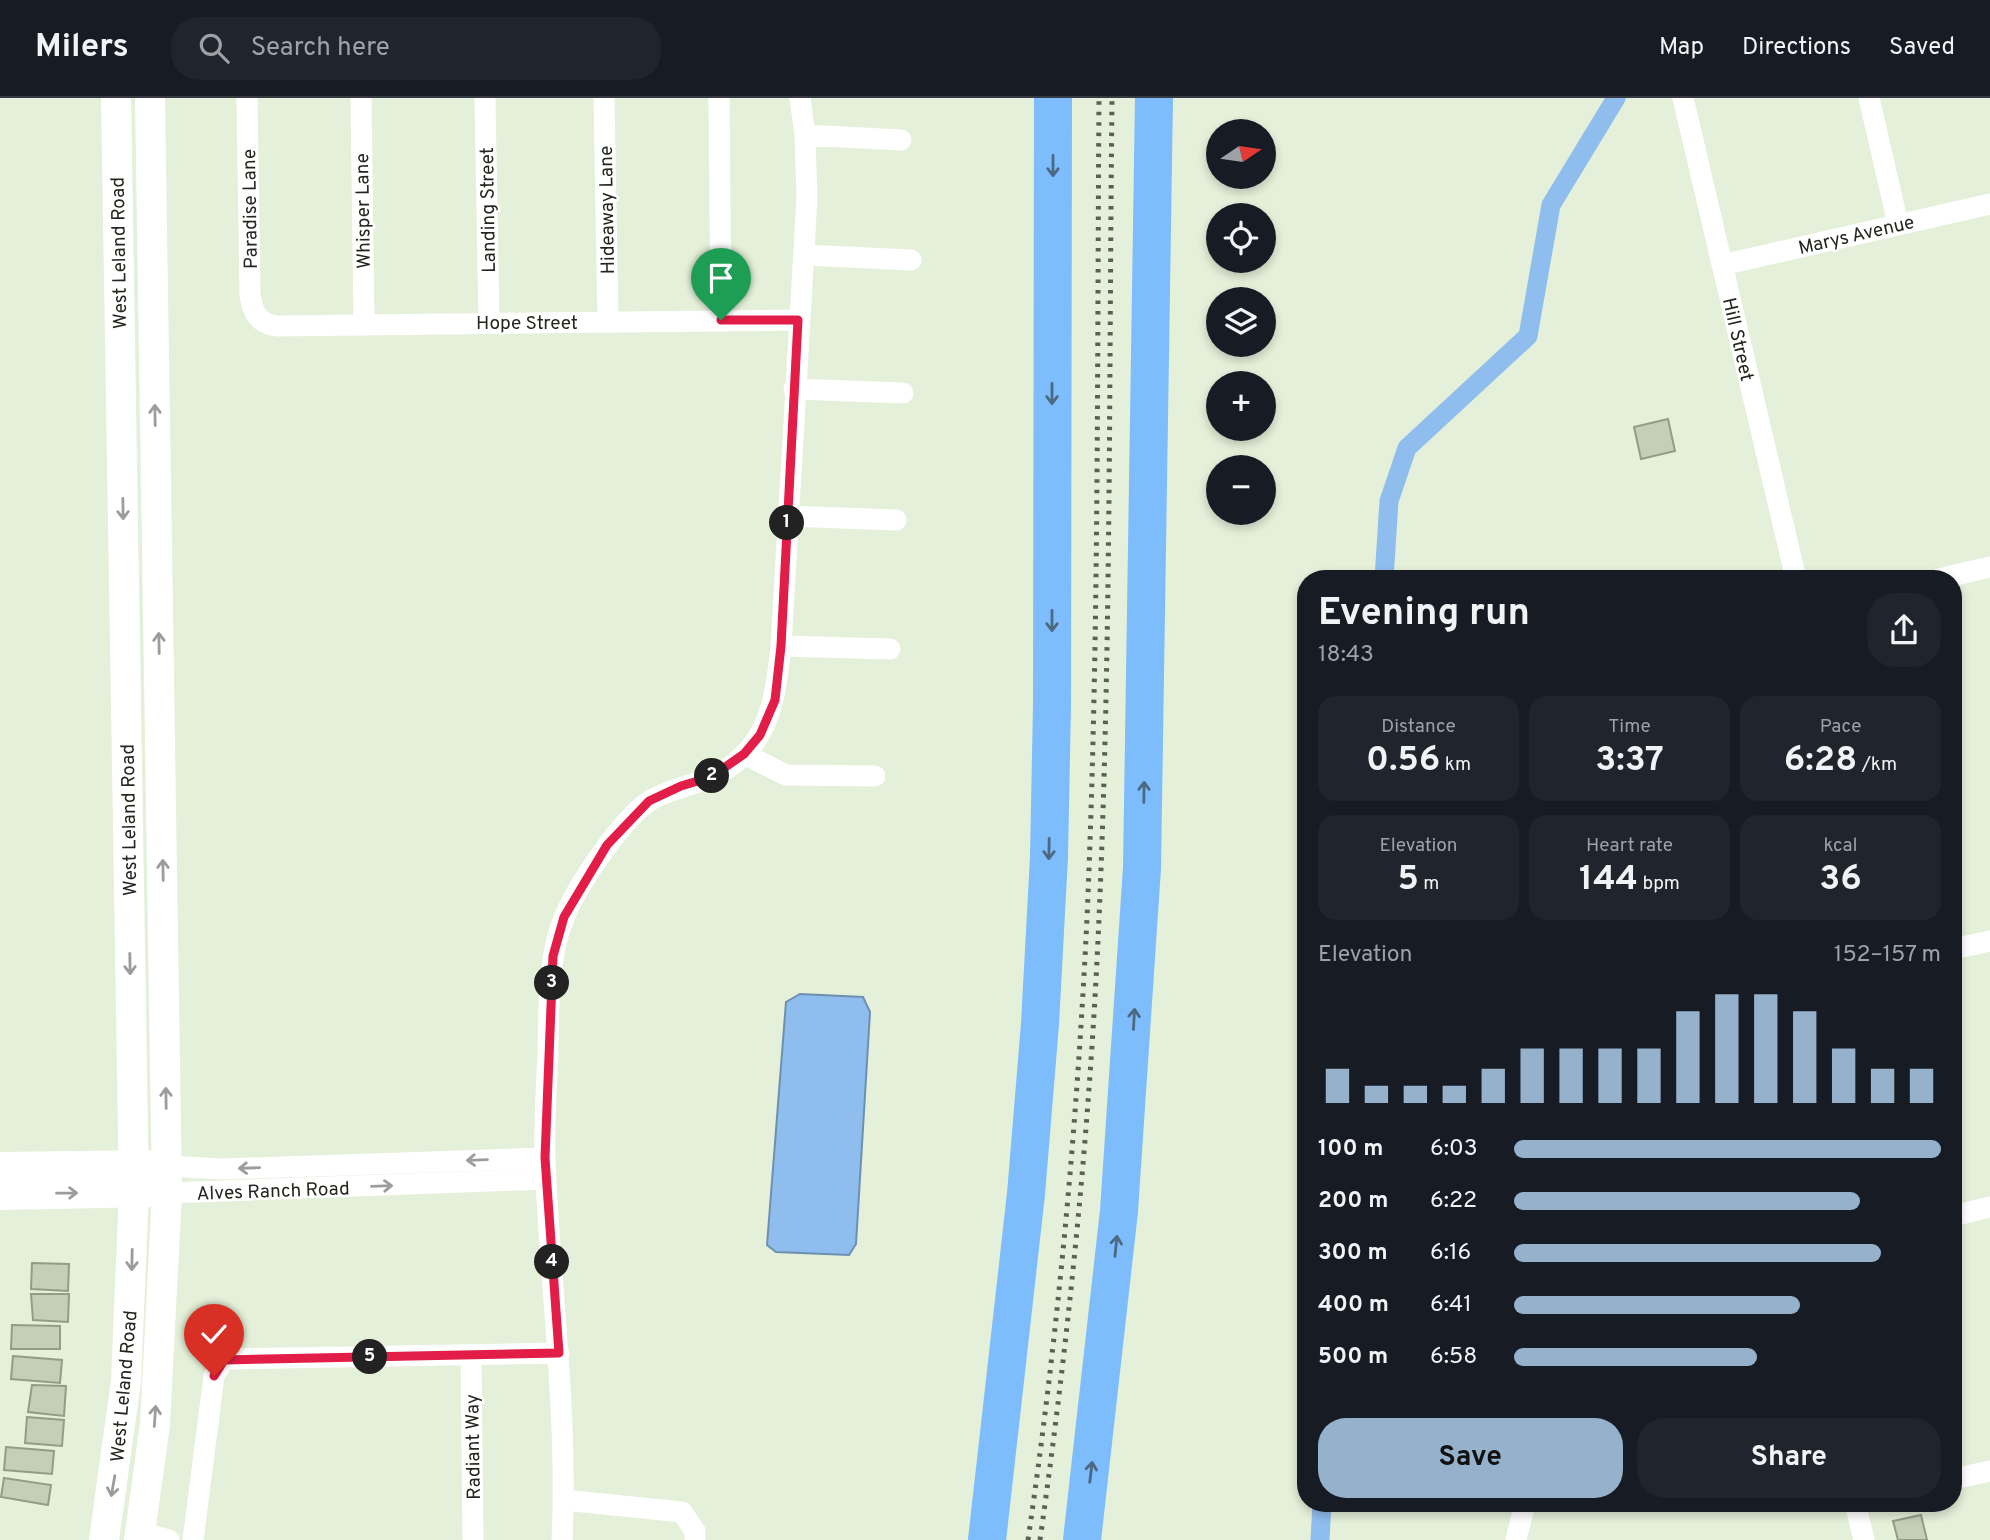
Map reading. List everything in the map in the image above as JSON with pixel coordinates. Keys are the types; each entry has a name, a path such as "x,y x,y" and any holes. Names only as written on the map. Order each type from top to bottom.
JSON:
{"highway":[{"path":"987,1540 1026,1194 1040,1024 1049,857 1052,705 1053,98"},
{"path":"1082,1540 1119,1211 1142,868 1154,98"}],"main road":[{"name":"West Leland Road","path":"104,1540 126,1381 133,1178 116,98"},
{"path":"118,200 132,150 132,98"},
{"name":"West Leland Road","path":"140,1536 155,1424 167,1179 150,98"},
{"name":"Alves Ranch Road","path":"0,1167 167,1179"},
{"name":"Alves Ranch Road","path":"0,1195 133,1178"}],"street":[{"name":"Paradise Lane","path":"247,98 250,295 258,318"},
{"name":"Whisper Lane","path":"361,98 364,324"},
{"name":"Landing Street","path":"485,98 489,321"},
{"name":"Hideaway Lane","path":"604,98 608,322"},
{"path":"719,98 721,320"},
{"path":"562,1540 564,1500 559,1353 545,1168 553,956 564,917 607,845 649,801 681,786 711,777 744,754 760,735 775,700 781,646 798,320 804,255 805,135 800,98"},
{"name":"Hill Street","path":"1683,98 1794,570"},
{"path":"1869,98 1898,224"},
{"path":"805,135 901,139"},
{"name":"Marys Avenue","path":"1722,265 1990,204"},
{"path":"804,255 911,260"},
{"name":"Hope Street","path":"258,318 264,323 278,326 489,321 798,320"},
{"path":"794,389 903,393"},
{"path":"787,516 896,520"},
{"path":"1962,574 1990,567"},
{"path":"781,646 890,649"},
{"path":"744,754 765,767 786,775 875,776"},
{"path":"1962,947 1990,941"},
{"name":"Alves Ranch Road","path":"167,1179 222,1169 545,1168"},
{"path":"1962,1214 1990,1208"},
{"path":"193,1540 214,1376 224,1360 559,1353"},
{"name":"Radiant Way","path":"471,1354 473,1540"},
{"path":"1962,1477 1990,1471"},
{"path":"564,1500 682,1512 695,1531 695,1540"},
{"path":"1516,1540 1523,1512"},
{"path":"1857,1512 1864,1540"},
{"path":"140,1536 169,1540"}],"water":[{"path":"800,994 863,997 870,1012 856,1244 849,1255 776,1252 767,1245 786,1002"}],"building":[{"path":"1668,419 1675,451 1641,459 1634,427"},
{"path":"32,1263 69,1264 68,1291 31,1289"},
{"path":"31,1294 69,1294 68,1322 33,1320"},
{"path":"12,1325 60,1326 60,1349 11,1349"},
{"path":"13,1356 62,1360 60,1383 11,1379"},
{"path":"32,1385 66,1386 64,1416 28,1412"},
{"path":"27,1417 64,1420 62,1446 25,1443"},
{"path":"6,1447 54,1451 52,1474 4,1470"},
{"path":"4,1478 51,1485 48,1505 1,1497"},
{"path":"1921,1515 1927,1540 1898,1540 1893,1521"}],"waterway":[{"path":"1385,570 1389,501 1407,448 1528,336 1551,205 1616,98"},
{"path":"1320,1540 1322,1512"}],"railway":[{"path":"1028,1540 1065,1230 1087,918 1096,611 1099,98"},
{"path":"1040,1540 1077,1230 1099,918 1108,611 1112,98"}],"route":[{"path":"214,1376 224,1360 559,1353 546,1179 545,1126 553,956 564,917 607,845 649,801 681,786 711,777 744,754 760,735 775,700 781,646 798,320 721,320"}]}
